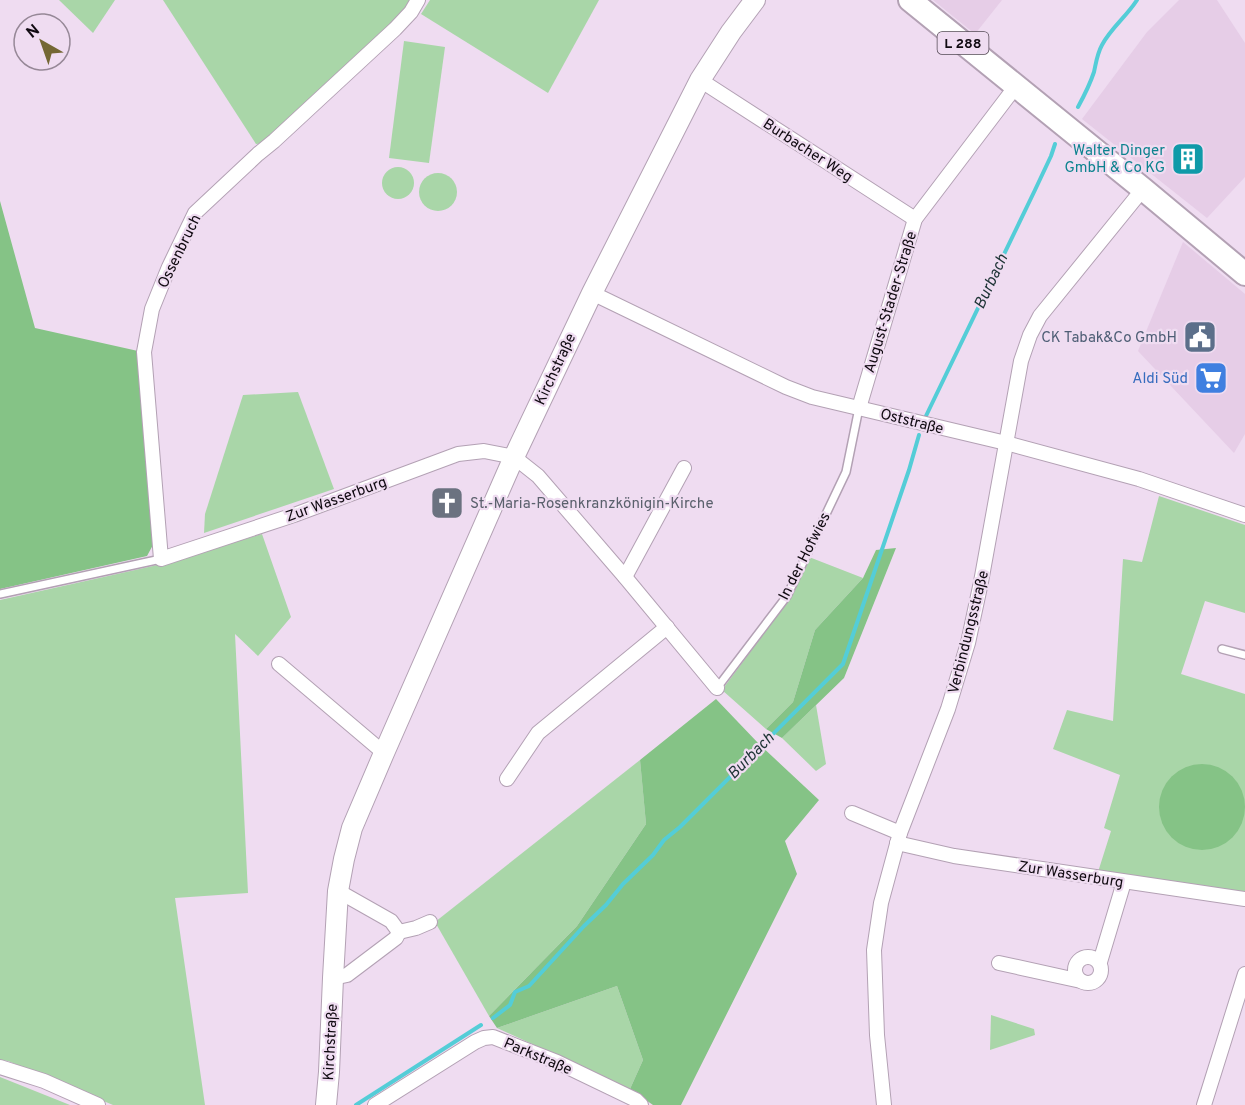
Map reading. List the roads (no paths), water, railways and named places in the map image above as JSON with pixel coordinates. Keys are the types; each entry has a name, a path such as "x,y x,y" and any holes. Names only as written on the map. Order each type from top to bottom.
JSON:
{"main road":[{"name":"L 288","path":"910,0 1245,274"}],"street":[{"name":"Ossenbruch","path":"161,559 144,352 152,309 170,267 195,213 395,30 418,0"},
{"name":"Kirchstraße","path":"326,1105 338,891 352,828 514,457 592,293 700,80 730,32 755,0"},
{"name":"Burbacher Weg","path":"700,80 915,219"},
{"name":"August-Stader-Straße","path":"858,408 915,219 1016,86"},
{"name":"Verbindungsstraße","path":"884,1105 877,1035 874,950 880,903 898,838 948,709 968,643 1021,361 1030,335 1040,316 1143,189"},
{"name":"Oststraße","path":"592,293 786,387 812,397 1006,443 1139,480 1245,515"},
{"name":"Zur Wasserburg","path":"161,559 294,515 458,454 484,451 514,457 538,476 717,688"},
{"path":"625,577 684,468"},
{"path":"507,779 538,733 667,627"},
{"path":"279,664 384,753"},
{"name":"Zur Wasserburg","path":"852,813 898,838 954,856 1245,899"},
{"path":"999,963 1090,983 1098,979 1102,971 1100,962 1124,882"},
{"path":"338,891 391,921 399,932"},
{"path":"399,932 430,922"},
{"path":"333,978 346,975 396,938 399,932"},
{"path":"1081,981 1075,970 1081,959 1089,956 1100,962"},
{"path":"1204,1105 1245,974"},
{"name":"Parkstraße","path":"375,1105 476,1042 493,1037 557,1062 636,1100 641,1105"},
{"path":"0,1067 44,1081 98,1105"}],"lane":[{"name":"In der Hofwies","path":"717,688 787,596 846,472 858,408"},
{"name":"Zur Wasserburg","path":"0,594 161,559"},
{"path":"1222,649 1245,656"}],"waterway":[{"name":"Burbach","path":"1078,107 1087,90 1102,45 1137,0"},
{"name":"Burbach","path":"925,418 1055,144"},
{"name":"Burbach","path":"493,1018 510,1005 515,992 529,986 623,884 653,855 664,840 680,827 843,664 919,435"},
{"name":"Burbach","path":"356,1105 481,1025"}],"place":[{"name":"Walter Dinger GmbH & Co KG","path":"1188,159"},
{"name":"CK Tabak&Co GmbH","path":"1200,337"},
{"name":"Aldi Süd","path":"1211,378"},
{"name":"St.-Maria-Rosenkranzkönigin-Kirche","path":"447,503"}]}
